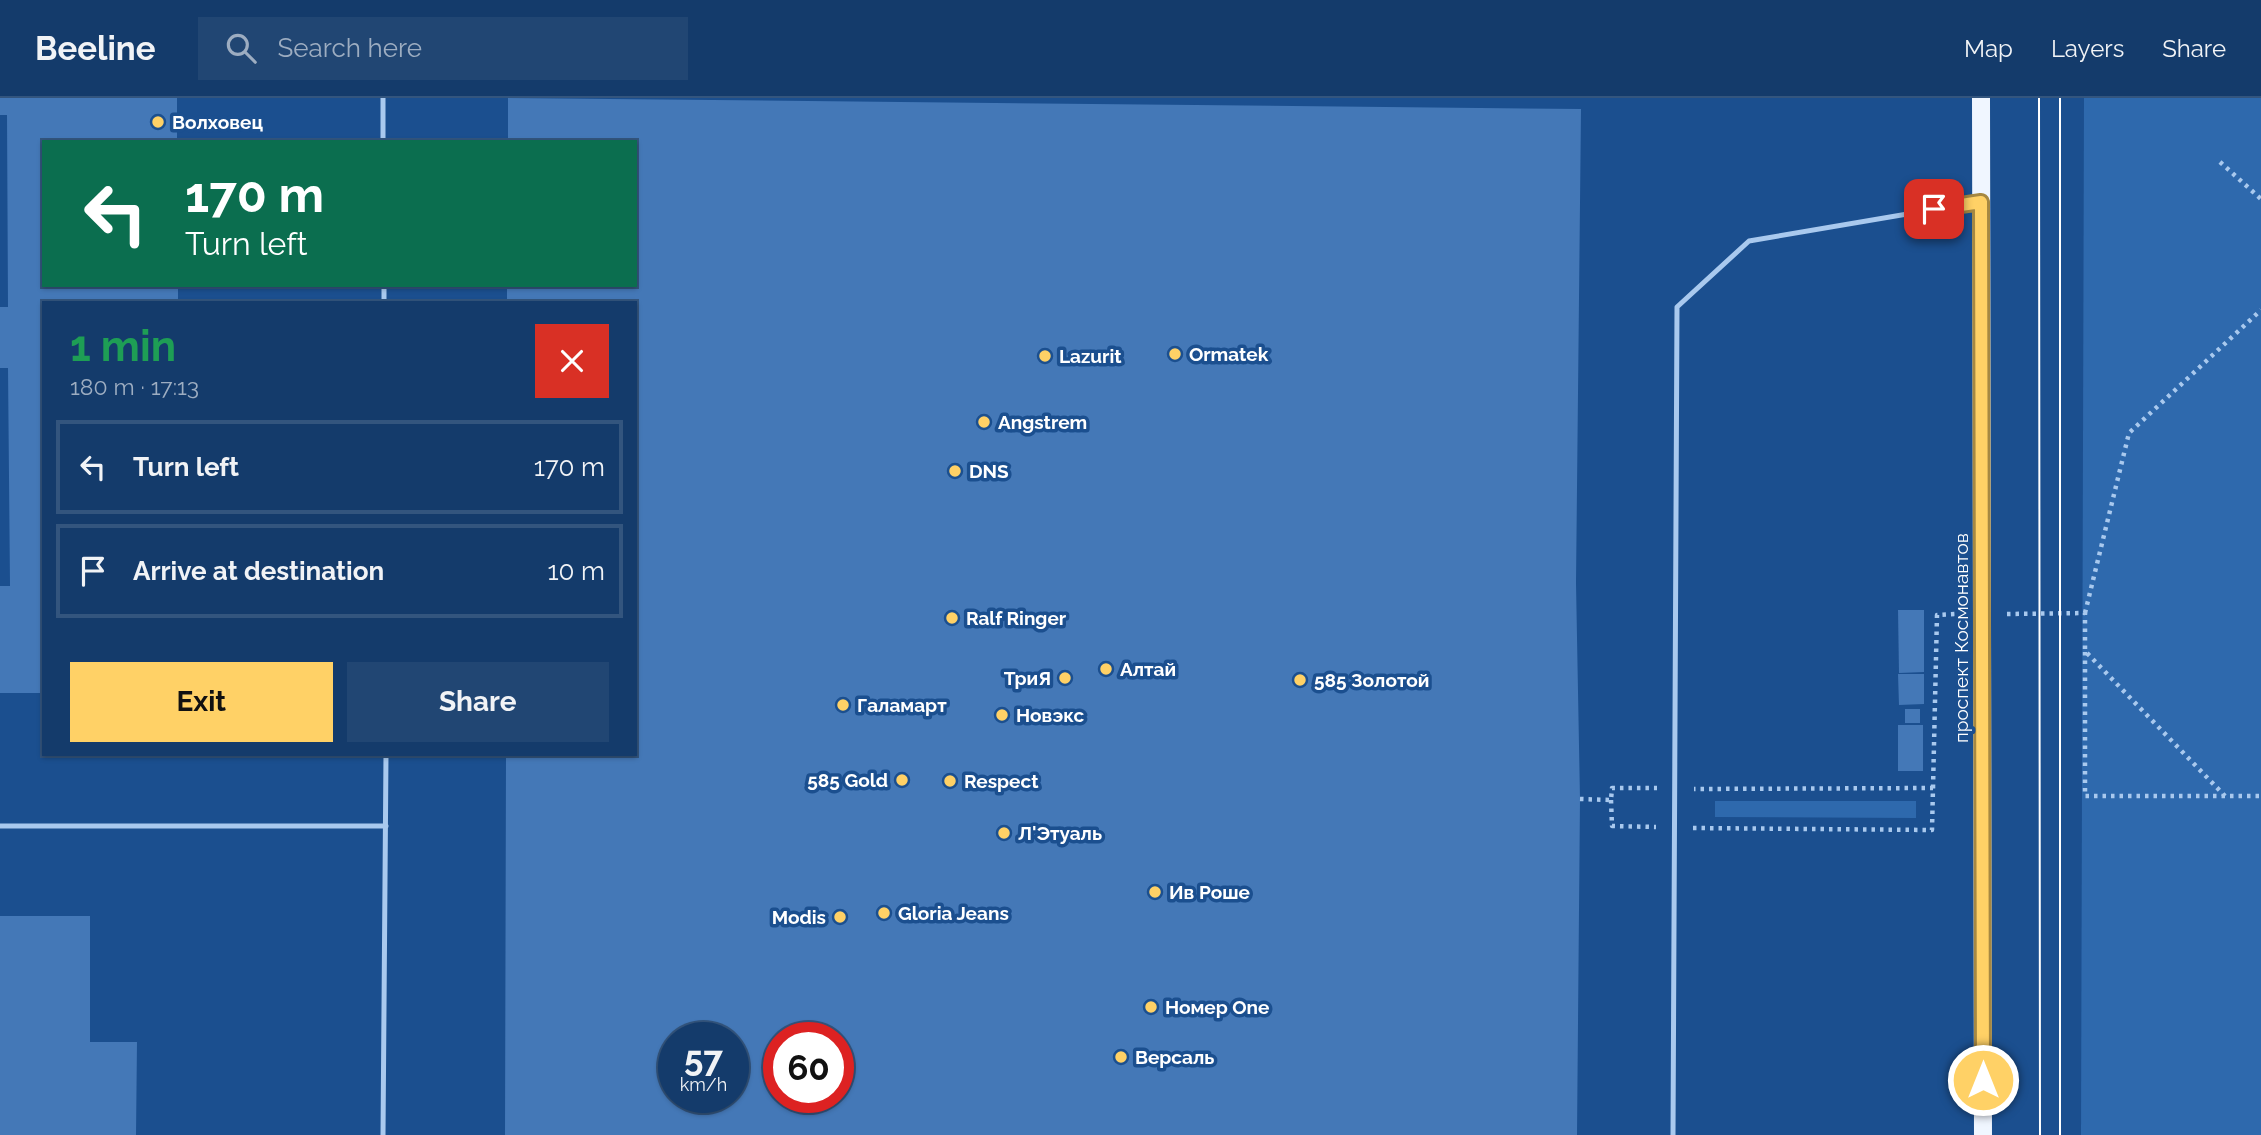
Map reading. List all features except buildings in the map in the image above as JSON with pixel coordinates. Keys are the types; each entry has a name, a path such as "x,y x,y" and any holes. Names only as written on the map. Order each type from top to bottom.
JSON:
{"main road":[{"name":"проспект Космонавтов","path":"1981,98 1983,1135"}],"lane":[{"path":"383,98 383,140"},
{"path":"1674,1135 1677,307 1749,241 1981,202"},
{"path":"383,1135 386,756"},
{"path":"0,826 386,826"}],"path":[{"path":"2220,162 2261,199"},
{"path":"2261,310 2129,433 2085,613 2085,796 2261,796"},
{"path":"1933,788 1612,788 1612,826 1932,830 1933,788 1937,615 2085,613"},
{"path":"2085,651 2225,796"},
{"path":"1580,799 1611,800"}],"shaded area":[{"path":"2084,98 2261,98 2261,1135 2081,1135"},
{"path":"1715,801 1916,801 1916,818 1715,817"}],"tram line":[{"path":"2039,98 2040,1135"},
{"path":"2060,98 2060,1135"}],"place":[{"name":"Волховец","path":"158,122"},
{"name":"Ormatek","path":"1175,354"},
{"name":"Lazurit","path":"1045,356"},
{"name":"Angstrem","path":"984,422"},
{"name":"DNS","path":"955,471"},
{"name":"Ralf Ringer","path":"952,618"},
{"name":"Алтай","path":"1106,669"},
{"name":"ТриЯ","path":"1065,678"},
{"name":"585 Золотой","path":"1300,680"},
{"name":"Галамарт","path":"843,705"},
{"name":"Новэкс","path":"1002,715"},
{"name":"585 Gold","path":"902,780"},
{"name":"Respect","path":"950,781"},
{"name":"Л'Этуаль","path":"1004,833"},
{"name":"Ив Роше","path":"1155,892"},
{"name":"Gloria Jeans","path":"884,913"},
{"name":"Modis","path":"840,917"},
{"name":"Номер One","path":"1151,1007"},
{"name":"Версаль","path":"1121,1057"}],"route":[{"path":"1934,209 1981,202 1983,1080"}]}
